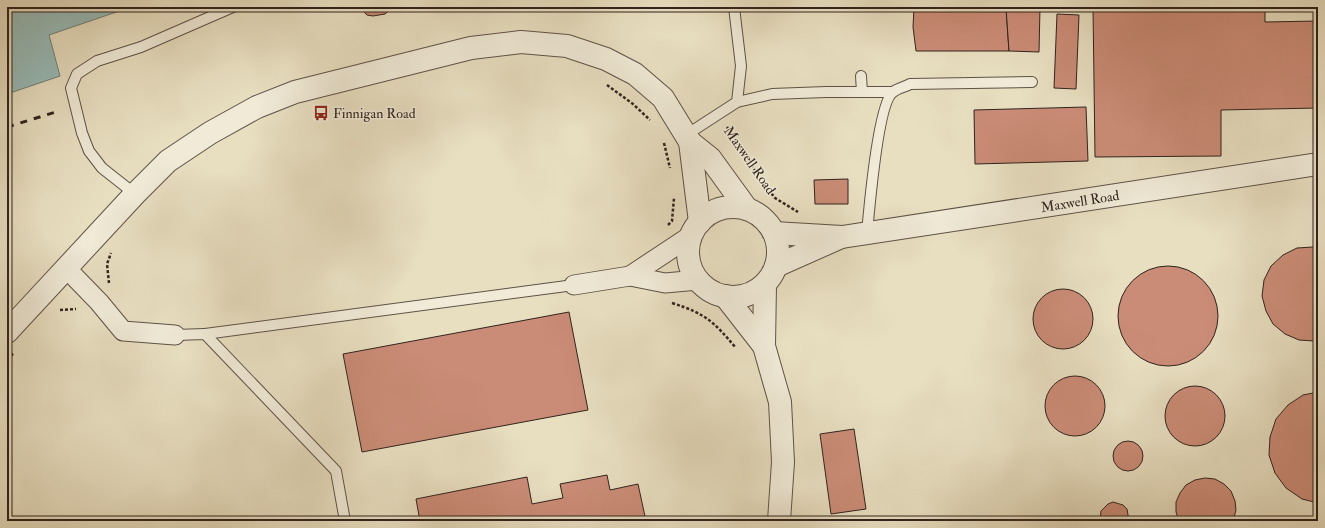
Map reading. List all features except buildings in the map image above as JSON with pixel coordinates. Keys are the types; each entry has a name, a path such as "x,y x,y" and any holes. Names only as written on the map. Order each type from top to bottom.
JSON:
{"street":[{"path":"13,340 66,268 135,194 168,161 210,133 257,107 288,95 346,78 472,48 521,42 567,46 606,59 635,74 664,98 688,139 710,158 747,209"},
{"path":"688,139 696,228 689,246 689,258 692,270 698,280 706,287 725,296 739,296 754,292 771,275"},
{"name":"Maxwell Road","path":"774,233 842,237 1318,164"},
{"path":"630,276 696,228 710,214 722,208 734,207 747,209 758,214 768,222 774,233 778,249 771,275 764,346 780,402 783,462 779,521"},
{"name":"Maxwell Road","path":"771,275 842,237"},
{"path":"66,268 99,302 122,331 175,336"},
{"path":"574,286 630,276 665,283 698,280"},
{"path":"725,296 764,346"}],"lane":[{"path":"135,194 102,168 89,151 82,133 71,88 78,74 97,61 141,47 233,7"},
{"path":"734,7 741,66 737,102"},
{"path":"861,76 862,92"},
{"path":"688,139 737,102 772,94 892,92 910,84 1032,82"},
{"path":"867,233 870,195 879,137 886,103 892,92"},
{"path":"175,336 205,334 574,286"},
{"path":"205,334 336,471 345,521"}],"path":[{"path":"604,83 633,104 653,123"},
{"name":"Maxwell Road","path":"720,115 761,180 775,198 801,214"},
{"path":"672,172 663,141 688,139"},
{"path":"667,226 672,221 675,191"},
{"path":"56,313 61,308 75,308 87,314 110,291 107,264 112,249"},
{"path":"665,283 667,302 694,310 715,323 739,352"},
{"path":"7,359 13,340"}],"water":[{"path":"7,7 131,7 49,35 60,76 7,94"}],"railway":[{"path":"7,127 59,111"}],"place":[{"name":"Finnigan Road","path":"321,113"}]}
